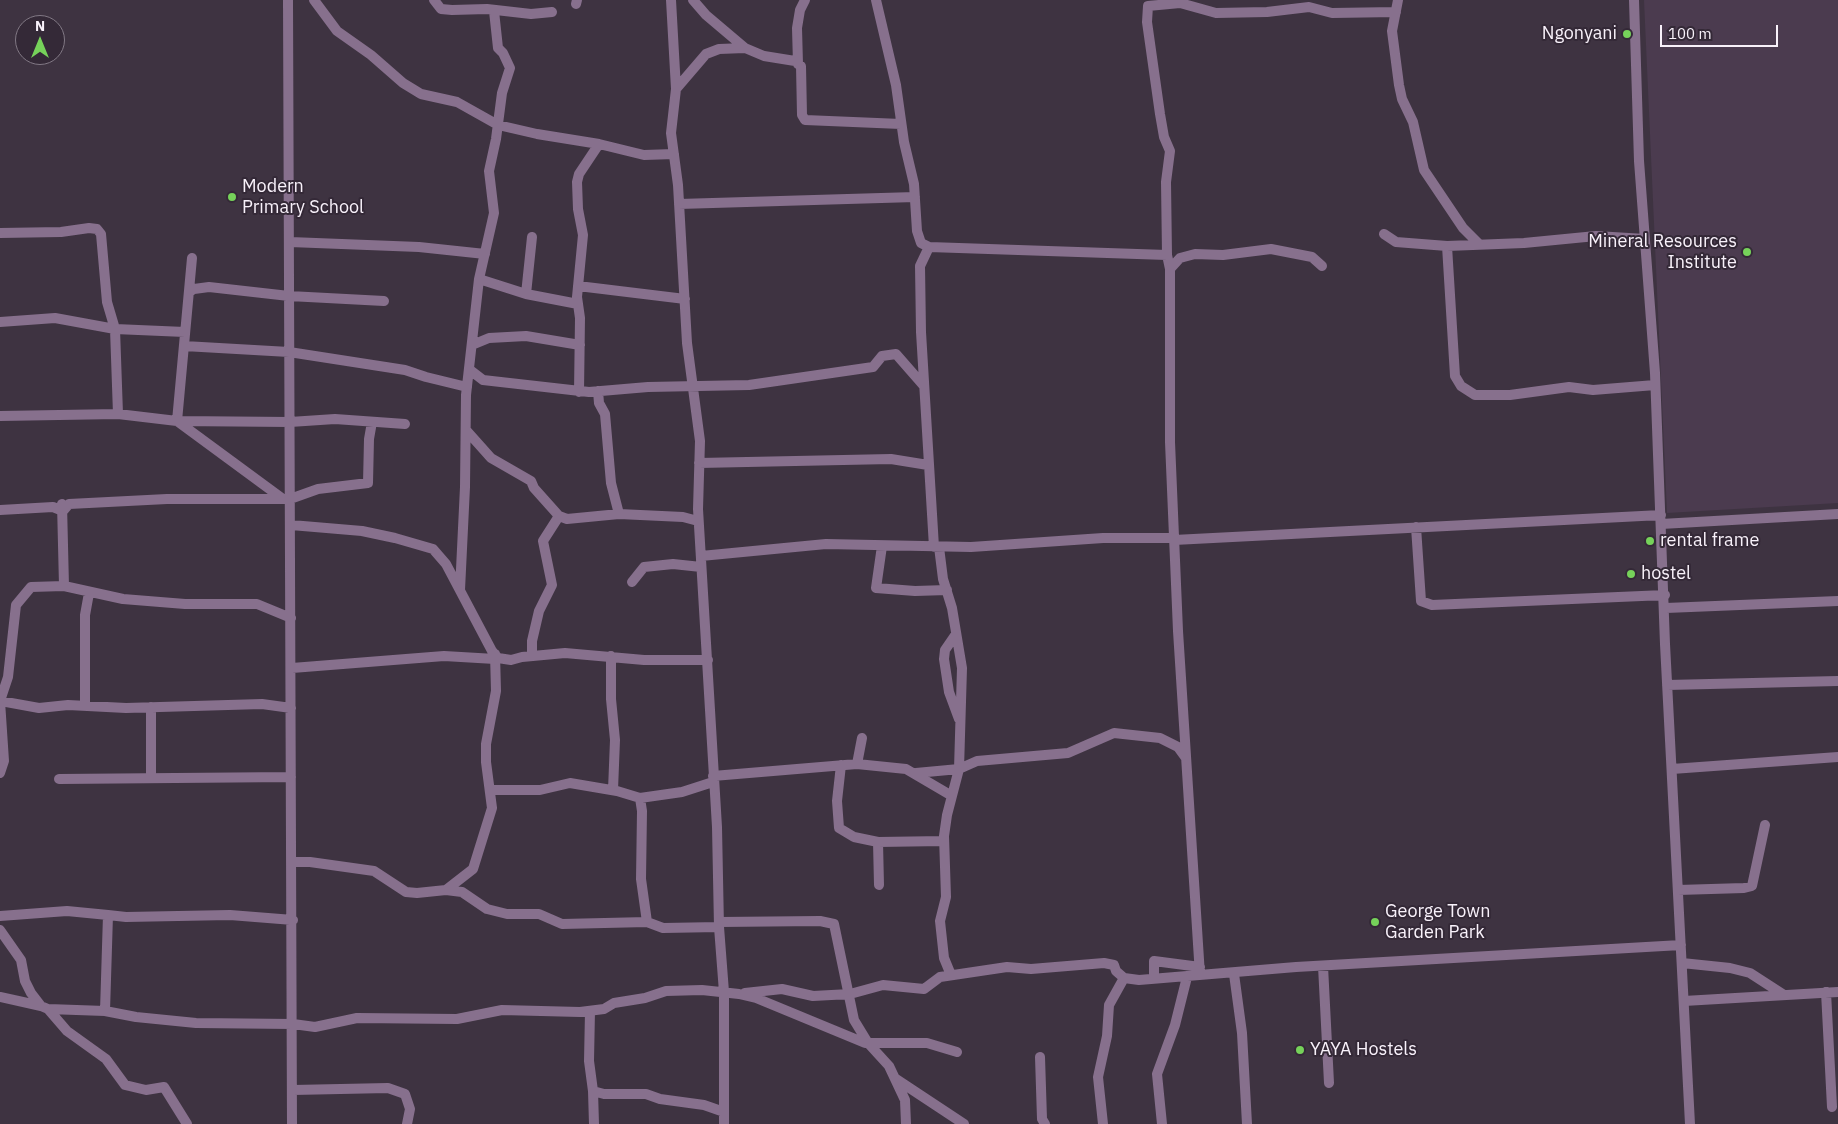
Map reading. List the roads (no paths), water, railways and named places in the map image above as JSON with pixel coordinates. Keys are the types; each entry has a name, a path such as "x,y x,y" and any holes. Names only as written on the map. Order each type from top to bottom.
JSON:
{"street":[{"path":"288,0 290,242 288,352 290,422 286,499 291,526 292,1124"},
{"path":"314,0 337,31 371,55 403,83 421,94 464,104 498,125 536,134 599,144 644,155 674,154"},
{"path":"434,0 441,8 532,14 552,12"},
{"path":"670,0 676,89 671,133 679,204 691,387 700,441 697,480 698,521 717,826 724,992 724,1124"},
{"path":"693,0 745,48 764,56 790,60 798,64 802,69 802,115 805,120 901,124"},
{"path":"798,64 798,28 800,10 805,0"},
{"path":"876,0 896,85 901,124 915,197 918,237 922,243 929,247 1167,255"},
{"path":"1398,0 1392,31 1402,100 1412,122 1424,170 1463,228 1479,244"},
{"path":"1634,0 1639,161 1656,385 1666,608 1667,685 1690,1124"},
{"path":"1200,971 1186,759 1170,442 1170,270 1167,255 1166,182 1170,151 1164,137 1147,22 1148,6 1180,3 1216,13 1267,12 1309,7 1332,13 1396,12"},
{"path":"460,590 467,387 479,280 494,213 489,171 502,93 510,68 503,53 498,48 494,11"},
{"path":"676,89 706,54 719,49 745,48"},
{"path":"579,392 580,318 578,286 583,235 578,209 577,182 579,174 599,144"},
{"path":"679,204 915,197"},
{"path":"0,233 97,229 102,240 107,302 115,329 118,414"},
{"path":"1384,234 1396,242 1447,246 1524,243 1596,236 1645,239"},
{"path":"526,294 532,237"},
{"path":"290,242 419,247 485,254"},
{"path":"1447,246 1455,376 1460,386 1475,395 1510,395 1569,388 1593,390 1656,385"},
{"path":"929,247 920,266 928,465 936,547 960,648 963,680 959,769 944,842 946,897 940,921 944,958 951,975"},
{"path":"1170,270 1180,258 1195,254 1223,255 1271,249 1312,257 1322,266"},
{"path":"177,421 192,258"},
{"path":"479,280 526,294 578,304"},
{"path":"578,286 685,299"},
{"path":"188,292 194,289 209,287 289,296 384,301"},
{"path":"0,322 55,318 115,329 185,332"},
{"path":"472,345 489,338 526,336 580,345"},
{"path":"184,346 288,352 405,370 426,378 467,387"},
{"path":"470,370 483,380 579,392 749,385 873,367 882,356 896,354 924,386"},
{"path":"598,391 599,403 605,414 611,483 619,514"},
{"path":"0,416 118,414 177,421 290,422 335,419 405,424"},
{"path":"177,421 286,499"},
{"path":"0,510 167,499 286,499 318,489 368,483 369,439 372,422"},
{"path":"466,430 491,458 531,481 534,488 559,516 567,519 619,514 683,517 698,521"},
{"path":"699,463 891,459 928,465"},
{"path":"62,507 64,586"},
{"path":"632,582 644,567 701,562 826,544 936,547 1013,545 1103,538 1174,539 1416,527 1838,514"},
{"path":"532,656 532,641 539,611 552,585 543,541 559,516"},
{"path":"291,526 362,531 426,546 439,555 495,656 496,691 486,744 486,771 492,808 474,866 446,890"},
{"path":"1416,527 1421,601 1432,605 1665,595"},
{"path":"882,546 876,588 915,591 947,590"},
{"path":"0,774 4,761 0,701 8,677 16,605 31,587 64,586 89,593 185,604 257,604 291,618"},
{"path":"85,706 85,615 89,593"},
{"path":"1666,608 1838,601"},
{"path":"956,634 944,650 949,692 960,722"},
{"path":"944,650 960,648"},
{"path":"292,668 444,656 495,656 511,660 565,653 644,660 708,660"},
{"path":"611,656 611,699 614,740 613,790"},
{"path":"1667,685 1838,681"},
{"path":"0,701 39,708 262,704 291,708"},
{"path":"151,707 151,777"},
{"path":"916,774 959,769 977,761 1068,753 1114,733 1160,738 1178,747 1186,759"},
{"path":"858,764 862,738"},
{"path":"1672,768 1838,757"},
{"path":"490,790 540,790 570,783 613,790 640,798 682,792 713,779 858,764 906,769 952,796"},
{"path":"841,765 837,801 838,828 854,837 878,842 944,842"},
{"path":"59,779 291,777"},
{"path":"640,798 642,811 641,879 647,922"},
{"path":"1678,890 1744,888 1752,886 1765,825"},
{"path":"878,842 879,885"},
{"path":"292,862 310,862 374,871 394,886 409,893 446,890 468,894 485,908 500,913 539,914 562,924 647,922 663,928 820,921 834,924 854,1020 868,1043 889,1066 905,1100 906,1124"},
{"path":"0,916 67,911 126,917 230,915 293,920"},
{"path":"104,1011 108,915"},
{"path":"0,930 21,960 27,987 67,1031 106,1059 125,1086 146,1090 164,1087 187,1124"},
{"path":"1154,977 1154,961 1165,960 1200,971 1234,974 1323,966 1681,945"},
{"path":"740,994 782,990 813,996 850,994 883,985 924,989 940,977 1007,967 1031,969 1104,963 1114,965 1116,971 1124,978 1139,980 1154,977 1187,978 1200,971"},
{"path":"1682,963 1730,968 1750,973 1784,995"},
{"path":"1323,966 1329,1083"},
{"path":"1234,974 1242,1033 1248,1121"},
{"path":"1103,1124 1098,1076 1107,1036 1109,1005 1124,978"},
{"path":"1162,1124 1158,1074 1175,1025 1187,978"},
{"path":"0,997 45,1008 104,1011 136,1017 196,1023 293,1024 319,1027 357,1018 457,1019 502,1010 590,1011 666,991 724,992 740,994 822,1023 868,1043 926,1043 956,1052"},
{"path":"1826,992 1832,1107"},
{"path":"1684,1001 1838,992"},
{"path":"590,1011 589,1061 593,1091 594,1124"},
{"path":"1040,1057 1042,1119 1045,1124"},
{"path":"894,1078 964,1124"},
{"path":"293,1090 388,1088 405,1094 410,1109 407,1124"},
{"path":"593,1091 604,1094 646,1094 660,1099 704,1105 724,1112"}],"place":[{"name":"Ngonyani","path":"1627,34"},
{"name":"Modern Primary School","path":"232,197"},
{"name":"Mineral Resources Institute","path":"1747,252"},
{"name":"rental frame","path":"1650,541"},
{"name":"hostel","path":"1631,574"},
{"name":"George Town Garden Park","path":"1375,922"},
{"name":"YAYA Hostels","path":"1300,1050"}]}
